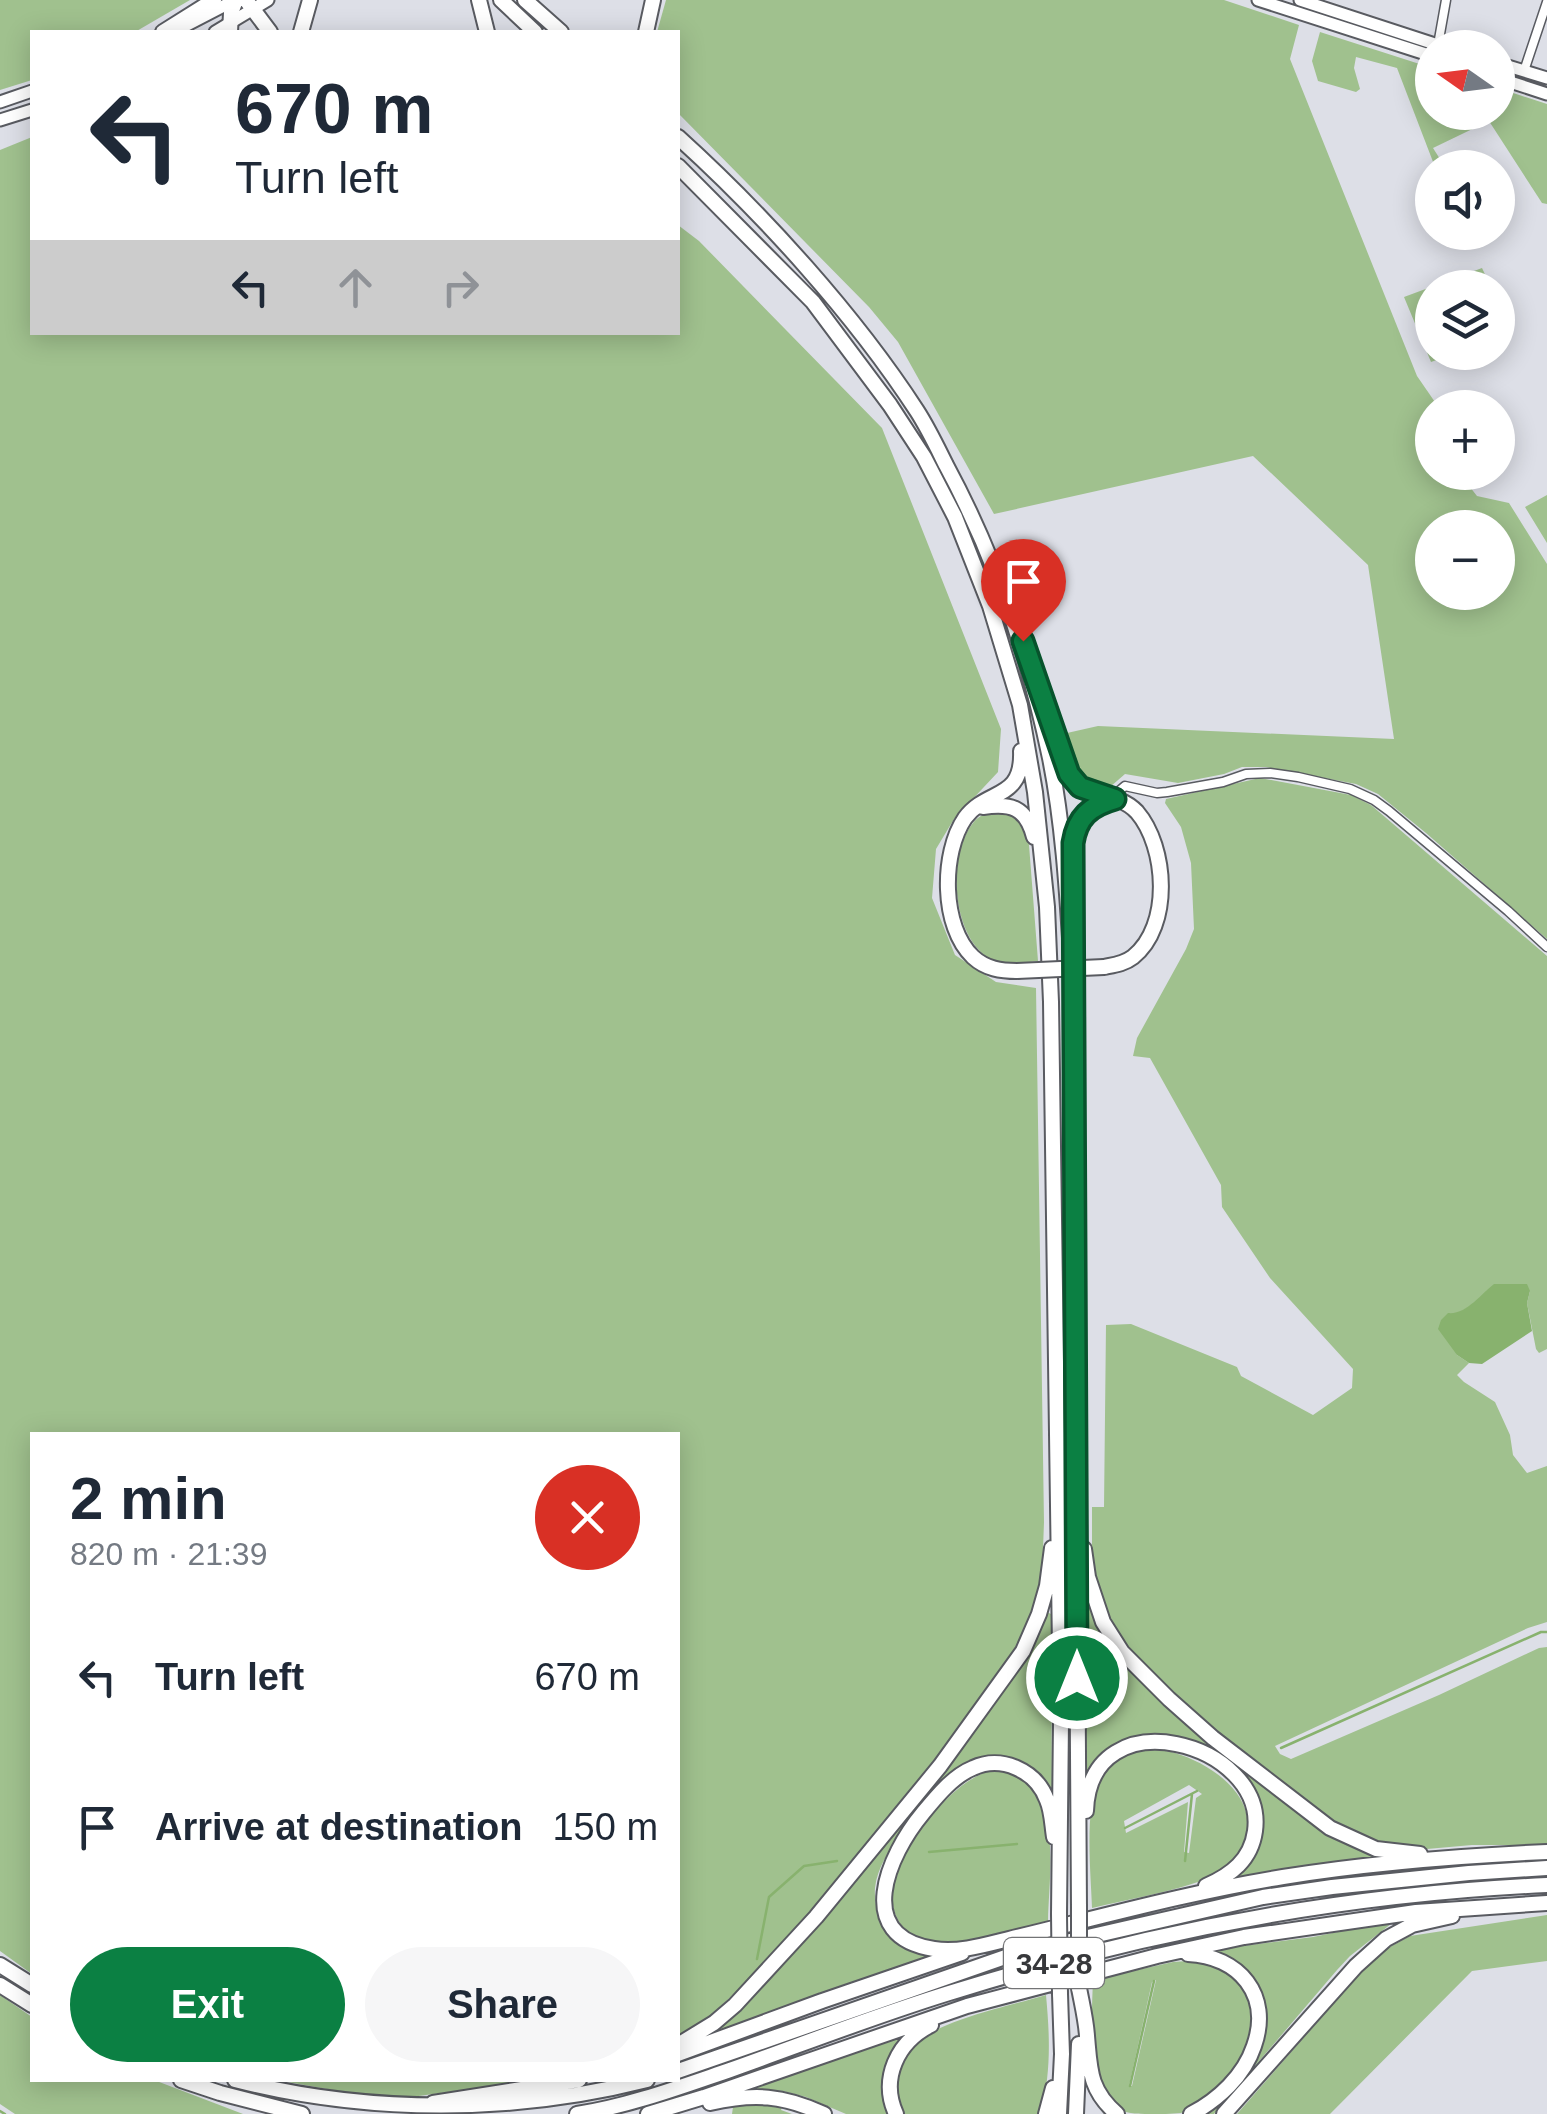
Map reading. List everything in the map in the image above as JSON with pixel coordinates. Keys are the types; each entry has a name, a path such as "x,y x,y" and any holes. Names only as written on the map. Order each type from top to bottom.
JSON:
{"highway":[{"path":"165,30 214,0"},
{"path":"230,28 235,0"},
{"path":"302,30 310,0"},
{"path":"479,0 486,30"},
{"path":"501,0 534,30"},
{"path":"525,0 560,30"},
{"path":"646,30 653,0"},
{"path":"249,5 268,30"},
{"path":"680,129 806,268 876,352 919,414 968,506 1003,589 1069,774 1080,787 1124,802 1135,810 1150,832 1158,856 1160,896 1152,929 1139,951 1124,962 998,970 973,957 961,941 951,910 948,876 953,844 966,817 1005,792 1019,774 1020,705"},
{"path":"680,139 711,167"},
{"path":"680,170 813,302 924,457 962,534 990,606 1020,705 1035,792 1047,906 1051,1022 1058,1468 1062,2054 1059,2114"},
{"path":"1003,589 1050,760 1074,985"},
{"path":"1076,2114 1080,1988 1075,832 1088,810 1115,799"},
{"path":"977,807 1008,806 1026,816 1034,834 1047,906"},
{"path":"680,2044 735,2005 816,1917 940,1766 1024,1650 1047,1586 1058,1468"},
{"path":"1078,1523 1096,1602 1122,1652 1213,1738 1314,1817 1351,1840 1376,1849 1460,1856"},
{"path":"1078,1879 1086,1799 1097,1769 1129,1744 1171,1742 1200,1752 1229,1771 1242,1783 1255,1811 1254,1840 1236,1869 1229,1876 1183,1896"},
{"path":"1061,1878 1047,1798 1025,1771 996,1762 972,1768 958,1777 918,1819 884,1884 884,1909 892,1928 910,1942 954,1950 1183,1896 1282,1878 1460,1856 1547,1852"},
{"name":"34-28","path":"680,2069 1014,1954 1263,1898 1332,1887 1547,1868"},
{"name":"34-28","path":"577,2114 670,2090 958,1990 1113,1946 1340,1903 1547,1885"},
{"path":"652,2114 967,2006 1157,1956 1244,1937 1416,1912 1547,1903"},
{"path":"1224,2114 1356,1966 1386,1939 1412,1925 1502,1906"},
{"path":"680,2053 822,2000 996,1942"},
{"path":"1157,1956 1193,1954 1225,1962 1238,1970 1256,1996 1258,2031 1246,2062 1216,2098 1190,2114"},
{"path":"0,1965 30,1984"},
{"path":"0,1985 30,2004"},
{"path":"1080,1988 1088,2069 1093,2085 1117,2114"},
{"path":"896,2114 889,2086 901,2050 920,2031 967,2006"},
{"path":"1046,2114 1062,2054"},
{"path":"187,2082 302,2114"},
{"path":"241,2082 346,2104 463,2110 530,2104 641,2082"},
{"path":"402,2108 566,2082"},
{"path":"652,2114 758,2096 780,2098 824,2114"}],"main road":[{"path":"175,30 235,0"},
{"path":"230,28 249,5 268,0"},
{"path":"1258,0 1415,43"},
{"path":"1300,0 1415,41"},
{"path":"1515,68 1547,78"},
{"path":"1515,84 1547,94"},
{"path":"0,102 30,93"},
{"path":"0,120 30,111"}],"street":[{"path":"1344,15 1346,0"},
{"path":"1442,30 1446,0"},
{"path":"1524,70 1547,2"},
{"path":"1115,799 1125,786 1168,792 1258,772 1350,789 1389,812 1547,947"}],"shaded area":[{"path":"0,0 190,0 138,30 30,30 30,81 0,90"},
{"path":"666,0 1224,0 1299,25 1290,59 1417,376 1427,390 1415,390 1415,490 1472,490 1477,496 1509,503 1513,510 1415,510 1415,610 1515,610 1515,513 1547,564 1547,939 1378,794 1356,784 1266,767 1242,767 1178,783 1125,774 1110,787 1081,777 1073,764 1067,733 1098,726 1394,739 1368,565 1253,456 994,514 898,342 869,307 680,115 680,30 658,30"},
{"path":"1320,32 1415,63 1415,115 1397,68 1356,57 1354,68 1360,89 1356,92 1318,81 1312,61"},
{"path":"1515,94 1547,104 1547,204 1542,203 1515,161 1515,150 1508,150 1495,130 1515,130"},
{"path":"1421,130 1470,130 1434,150 1428,150"},
{"path":"30,138 30,335 680,335 680,227 699,241 882,428 1001,729 998,772 954,819 936,849 932,898 955,955 996,982 1036,988 1044,1577 1013,1656 898,1809 759,1970 701,2025 680,2037 680,1432 30,1432 30,1973 0,1951 0,150"},
{"path":"1415,293 1415,323 1404,297"},
{"path":"1547,495 1547,543 1525,507"},
{"path":"1260,778 1351,795 1371,805 1547,956 1547,1349 1539,1353 1536,1349 1527,1303 1530,1291 1448,1314 1457,1355 1469,1363 1457,1375 1495,1402 1510,1435 1513,1455 1527,1473 1547,1466 1547,1622 1275,1746 1280,1754 1291,1759 1547,1647 1547,1845 1427,1849 1384,1845 1330,1821 1212,1730 1128,1650 1099,1601 1092,1565 1092,1507 1104,1507 1106,1325 1131,1324 1237,1367 1241,1376 1313,1415 1352,1388 1353,1369 1270,1278 1222,1207 1221,1185 1150,1058 1133,1056 1137,1038 1194,929 1191,863 1181,827 1166,799"},
{"path":"993,811 1014,816 1028,832 1038,961 999,963 983,954 963,922 957,879 964,838 973,823"},
{"path":"1494,1284 1527,1284 1532,1331 1482,1364 1469,1363 1457,1355 1438,1329 1448,1313 1467,1307"},
{"path":"1085,1595 1099,1628 1318,1826 1350,1845 1392,1858 1227,1881 1252,1860 1262,1819 1253,1787 1221,1755 1184,1738 1146,1734 1110,1747 1086,1777"},
{"path":"1045,1611 1051,1614 1052,1795 1032,1771 1012,1758 991,1756 970,1761 932,1790 888,1852 878,1873 875,1899 884,1927 902,1944 933,1957 696,2040 908,1813"},
{"path":"1144,1749 1188,1758 1228,1783 1245,1808 1245,1838 1232,1864 1213,1876 1092,1908 1090,1838 1096,1784 1111,1763","holes":["1189,1785 1202,1794 1196,1798 1189,1853 1184,1852 1188,1802 1126,1833 1124,1821"]},
{"path":"987,1771 1013,1775 1030,1786 1042,1804 1050,1850 1048,1921 959,1944 922,1941 897,1918 894,1883 901,1863 939,1807 967,1782"},
{"path":"1547,1915 1547,1961 1472,1971 1330,2114 1237,2114 1367,1965 1388,1948 1410,1936"},
{"path":"1396,1920 1350,1956 1214,2114 1201,2114 1262,2045 1265,2027 1262,1997 1249,1973 1239,1963 1210,1950 1313,1937"},
{"path":"1202,1960 1225,1970 1240,1984 1249,2000 1249,2038 1229,2076 1194,2107 1177,2113 1126,2112 1110,2102 1096,2078 1093,1980 1173,1962","holes":["1156,1980 1132,2086 1152,1982"]},
{"path":"0,1995 30,2016 30,2082 159,2082 243,2114 15,2114 0,2104"},
{"path":"1046,1995 1049,2054 1041,2114 905,2114 899,2098 899,2076 904,2059 916,2043 960,2020"},
{"path":"906,2033 885,2071 889,2114 846,2114 783,2091 747,2089"},
{"path":"287,2082 521,2082 404,2098"},
{"path":"733,2107 782,2107 781,2110 792,2114 732,2114"}],"waterway":[{"path":"1281,1748 1547,1632"},
{"path":"1125,1828 1197,1791"},
{"path":"1185,1861 1192,1794"},
{"path":"929,1852 1017,1844"},
{"path":"757,1959 769,1897 804,1866 837,1861"},
{"path":"1130,2086 1154,1981"},
{"path":"0,2111 5,2114"}],"route":[{"path":"1023,641 1069,774 1080,787 1115,799 1088,810 1078,823 1073,843 1077,1678"}]}
